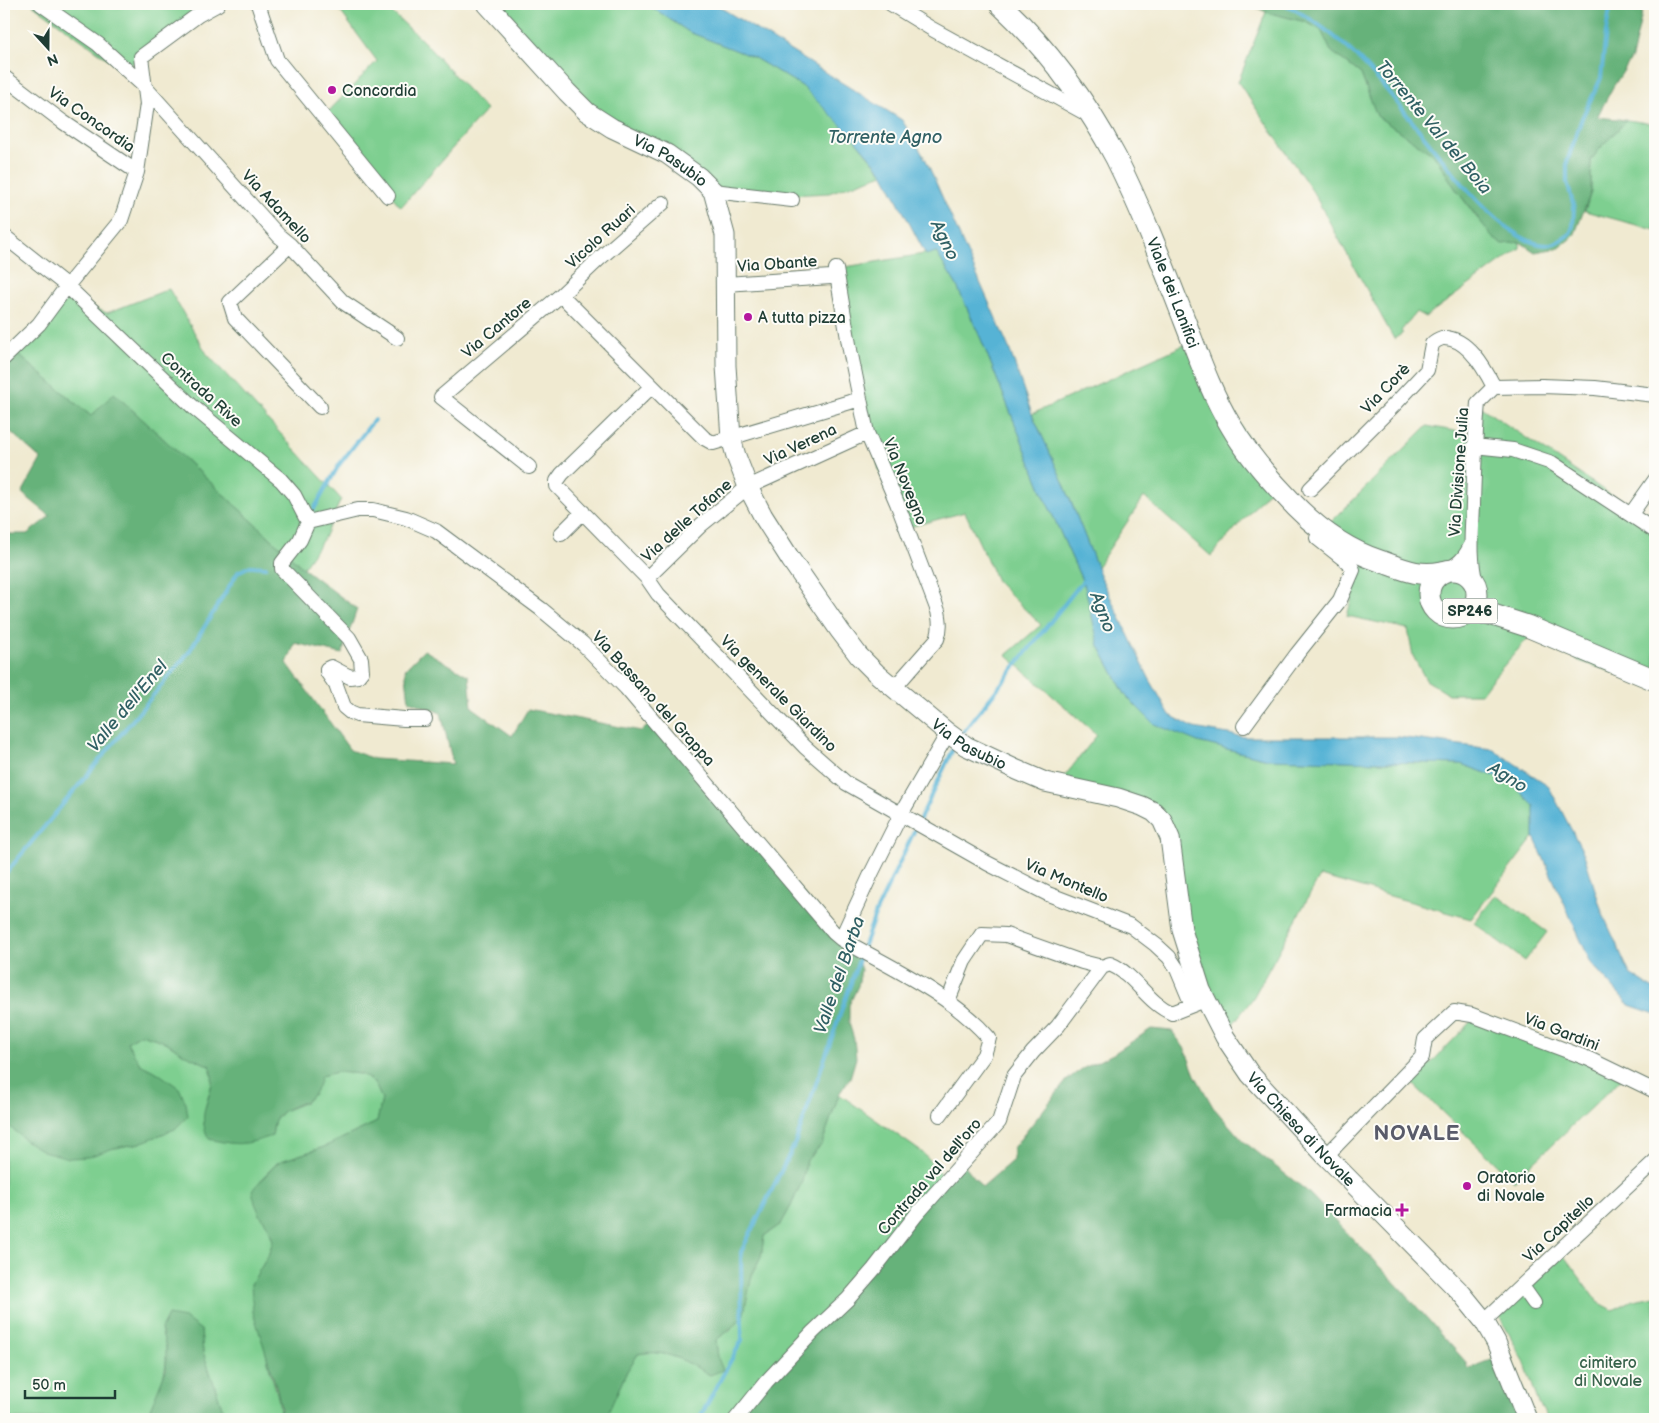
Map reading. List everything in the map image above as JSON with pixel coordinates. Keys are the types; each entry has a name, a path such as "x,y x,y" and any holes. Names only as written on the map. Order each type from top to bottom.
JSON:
{"main road":[{"name":"Via Pasubio","path":"487,4 587,112 612,128 667,154 699,177 713,191 725,234 726,366 731,438 748,488 778,540 840,631 859,656 894,688 956,739 1045,782 1118,798 1142,806 1154,812 1162,820 1170,838 1182,930 1201,990 1199,1002"},
{"name":"Viale dei Lanifici","path":"1000,4 1042,48 1094,118 1134,197 1211,388 1231,427 1270,480 1323,531 1351,550 1422,574 1460,570 1472,578 1476,588 1486,601 1527,626"},
{"name":"Viale dei Lanifici","path":"1370,558 1425,590 1431,606 1442,616 1455,618 1468,613 1487,613 1527,626 1655,680"},
{"name":"SP246","path":"1429,599 1428,590 1431,583 1436,576 1444,571"},
{"name":"SP246","path":"1468,613 1477,600 1476,588"},
{"name":"Via Chiesa di Novale","path":"1199,1002 1250,1074 1326,1156 1433,1263 1484,1321 1496,1342 1527,1419"}],"street":[{"name":"Via Adamello","path":"41,4 98,44 143,85 279,236 290,245 343,302 397,338"},
{"name":"Via Concordia","path":"4,358 39,324 67,286 121,220 137,172 147,104 143,85 141,57 198,15 218,4"},
{"path":"258,4 277,60 388,196"},
{"path":"891,4 932,29 1094,118"},
{"name":"Via Concordia","path":"4,77 63,122 137,172"},
{"path":"713,191 792,200"},
{"name":"Vicolo Ruari","path":"561,295 598,258 663,203"},
{"name":"Contrada Rive","path":"4,236 67,286 192,406 280,480 294,495 308,522"},
{"path":"290,245 230,302 235,318 320,407"},
{"name":"Via Obante","path":"726,284 834,273"},
{"name":"Via Novegno","path":"834,273 867,433 898,504 938,611 940,622 940,631 936,639 894,688"},
{"path":"561,295 704,438 713,442 860,399"},
{"name":"Via Cantore","path":"529,467 441,397 561,295"},
{"name":"Via Corè","path":"1310,489 1427,370 1432,344 1441,338 1457,341 1475,356 1494,387"},
{"path":"647,578 557,486 557,481 652,386"},
{"path":"1494,387 1595,388 1655,395"},
{"name":"Via Divisione Julia","path":"1476,588 1470,548 1474,446 1478,403 1494,387"},
{"name":"Via Verena","path":"748,488 867,433"},
{"path":"1474,446 1513,450 1552,463 1655,531"},
{"path":"1631,514 1655,480"},
{"name":"Via delle Tofane","path":"647,578 701,525 748,488"},
{"name":"Via Bassano del Grappa","path":"308,522 358,510 373,510 406,518 436,531 583,644 626,688 834,933 841,939 948,1000 977,1024 989,1038 984,1054 940,1114"},
{"path":"561,534 583,512"},
{"path":"308,522 300,540 282,563 282,569 336,622 349,638 361,659 362,671 358,676 350,677 334,668 328,669 327,672 336,685 344,707 357,715 425,719"},
{"path":"1244,726 1336,605 1353,570 1350,564 1317,538 1323,531"},
{"name":"Via Divisione Julia","path":"1444,571 1459,563 1470,548"},
{"name":"Via generale Giardino","path":"647,578 658,594 805,746 846,783 905,816"},
{"path":"841,939 872,872 905,816 956,739"},
{"name":"Via Montello","path":"905,816 988,863 1048,894 1131,926 1169,957 1199,1002"},
{"path":"948,1000 964,960 982,934 1006,935 1082,962 1102,967 1110,964 1118,967 1162,1009 1172,1013 1199,1002"},
{"name":"Contrada val dell'oro","path":"736,1419 766,1382 874,1270 916,1215 999,1122 1014,1076 1032,1052 1058,1026 1102,967"},
{"name":"Via Gardini","path":"1326,1156 1422,1057 1425,1040 1454,1012 1472,1015 1590,1059 1655,1091"},
{"name":"Via Capitello","path":"1484,1321 1655,1161"},
{"path":"1522,1286 1534,1303"},
{"path":"4,1414 7,1419"}],"green space":[{"path":"32,4 216,4 123,70"},
{"path":"335,4 383,4 423,41 486,110 401,207 324,116 377,61"},
{"path":"489,4 647,4 689,32 753,57 802,86 850,134 883,174 829,193 713,199 692,172 588,113"},
{"path":"1239,4 1644,4 1632,58 1613,87 1597,117 1627,120 1591,160 1591,192 1574,236 1558,248 1535,252 1520,242 1502,244 1494,239 1455,188 1435,156 1377,116 1361,74 1331,51 1321,30 1306,22 1266,12 1253,6"},
{"path":"1266,12 1306,22 1321,30 1331,51 1361,74 1377,116 1435,156 1477,218 1502,244 1520,242 1520,248 1425,317 1416,312 1401,331 1403,333 1394,339 1313,192 1238,82"},
{"path":"1627,120 1655,124 1655,230 1585,211 1591,192 1591,160"},
{"path":"936,252 956,284 981,339 1044,496 1085,587 1099,646 1126,696 1198,742 1268,759 1461,764 1511,782 1534,806 1534,837 1471,919 1320,876 1253,998 1225,1034 1207,1003 1161,821 1057,786 1097,735 1006,655 1041,625 998,583 965,512 902,529 879,470 839,268"},
{"path":"169,289 207,354 341,499 324,538 303,568 114,393 91,416 15,352 68,297 107,313"},
{"path":"1193,341 1274,485 1211,556 1144,497 1097,567 1064,484 1032,414"},
{"path":"4,347 15,352 91,416 114,393 303,568 357,609 342,654 295,643 287,663 350,750 374,759 453,764 441,713 409,701 405,669 424,650 469,676 472,707 512,736 528,709 641,731 654,722 856,954 861,970 858,986 849,1005 849,1023 854,1039 856,1058 850,1078 839,1094 822,1144 807,1160 802,1181 791,1206 781,1224 764,1236 761,1257 752,1275 743,1318 716,1340 718,1358 723,1370 710,1375 676,1357 658,1353 638,1354 627,1371 605,1419 279,1419 281,1408 253,1312 251,1284 268,1256 273,1241 268,1226 260,1215 255,1203 252,1190 278,1162 324,1147 377,1122 382,1099 374,1082 361,1074 337,1072 321,1076 318,1088 313,1095 280,1114 274,1123 272,1136 241,1144 209,1139 205,1131 204,1116 211,1089 212,1074 210,1066 184,1054 166,1042 141,1034 127,1042 140,1064 158,1073 179,1088 186,1103 188,1116 175,1129 140,1143 114,1148 88,1157 69,1158 43,1151 26,1141 9,1126 4,1107 4,534 27,534 50,516 22,493 41,459 4,426"},
{"path":"1479,406 1655,525 1655,686 1579,661 1537,628 1481,694 1448,694 1426,680 1413,656 1408,629 1347,616 1362,561 1321,532 1427,426 1477,435"},
{"path":"1496,895 1547,932 1525,961 1474,923"},
{"path":"1477,1015 1622,1078 1514,1181 1412,1083"},
{"path":"1151,1029 1172,1031 1185,1049 1195,1075 1213,1107 1243,1141 1307,1191 1401,1289 1465,1361 1468,1369 1509,1353 1534,1419 732,1419 890,1241 959,1158 982,1187 1013,1160 1013,1148 1068,1079 1082,1069 1113,1054"},
{"path":"141,1034 166,1042 184,1054 210,1066 213,1080 204,1112 272,1136 274,1122 283,1111 306,1102 320,1076 337,1072 361,1074 374,1082 382,1099 377,1122 324,1147 278,1162 261,1179 260,1215 268,1226 273,1241 268,1256 251,1285 278,1399 279,1419 226,1419 203,1352 201,1330 161,1329 166,1348 166,1366 157,1394 144,1419 4,1419 4,1107 9,1126 115,1148 140,1143 158,1073 140,1065 127,1042"},
{"path":"839,1094 923,1153 942,1176 890,1241 732,1419 605,1419 627,1371 638,1354 658,1353 676,1357 710,1375 718,1358 716,1340 731,1329 761,1257 764,1236 781,1224 791,1206 802,1181 807,1160 822,1144"},
{"name":"cimitero di Novale","path":"1564,1256 1598,1302 1613,1310 1633,1300 1655,1296 1655,1419 1548,1419 1539,1404 1524,1361 1498,1314"},
{"path":"168,1315 185,1318 201,1330 203,1352 226,1419 144,1419 166,1370 166,1348 161,1329"}],"water":[{"name":"Torrente Agno","path":"647,4 715,4 902,120 926,160 1009,348 1032,414 1064,484 1103,582 1149,678 1170,715 1194,728 1245,737 1398,737 1492,749 1548,785 1584,854 1602,912 1630,974 1655,990 1655,1014 1629,1005 1591,963 1534,837 1534,806 1511,782 1461,764 1268,759 1198,742 1154,724 1126,696 1099,646 1085,587 1044,496 981,339 956,284 936,252 926,255 883,173 850,134 802,86 753,57 689,32"}],"waterway":[{"name":"Torrente Val del Boia","path":"1284,4 1323,28 1358,58 1390,93 1473,196 1490,213 1523,238 1544,245 1556,243 1563,239 1570,234 1573,226 1574,207 1567,182 1567,162 1582,118 1601,78 1611,4"},
{"name":"Valle dell'Enel","path":"314,509 339,465 374,420"},
{"name":"Valle dell'Enel","path":"6,873 189,652 238,572 250,566 266,567"},
{"name":"Valle del Barba","path":"960,736 1086,577"},
{"name":"Valle del Barba","path":"863,948 876,912 955,745"},
{"name":"Valle del Barba","path":"699,1419 742,1340 741,1252 796,1141 861,954"}],"place":[{"name":"Concordia","path":"332,90"},
{"name":"A tutta pizza","path":"748,317"},
{"name":"Oratorio di Novale","path":"1467,1186"},
{"name":"Farmacia","path":"1402,1210"}],"district":[{"name":"NOVALE","path":"1417,1133"}],"water label":[{"name":"Agno","path":"945,240"},
{"name":"Agno","path":"1103,612"},
{"name":"Agno","path":"1508,777"}]}
